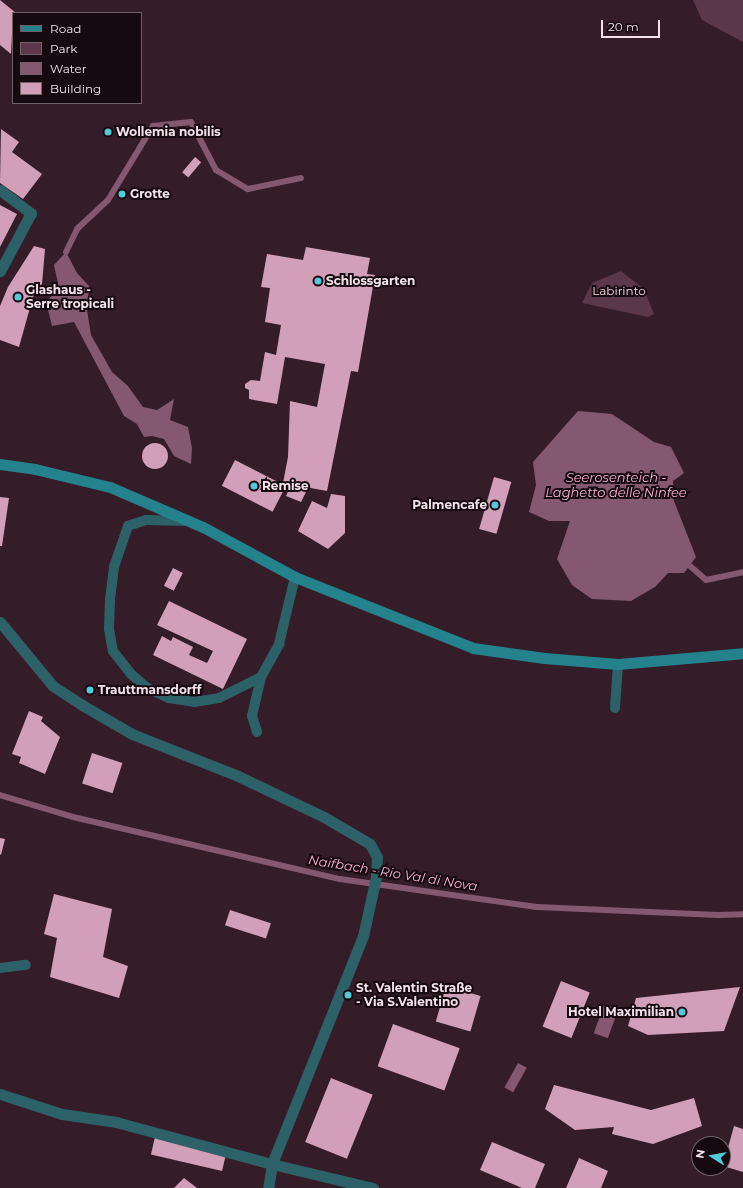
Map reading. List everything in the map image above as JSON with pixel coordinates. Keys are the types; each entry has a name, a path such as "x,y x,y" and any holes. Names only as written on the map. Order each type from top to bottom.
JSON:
{"main road":[{"path":"0,464 36,469 110,488 187,521 295,577 473,648 544,658 618,664 743,653"}],"street":[{"path":"0,190 31,213 0,271"},
{"path":"0,622 53,686 82,705 132,734 238,776 317,814 370,844 377,857 376,877 372,902 342,992 272,1164 268,1188"},
{"path":"0,1094 62,1114 116,1122 272,1164 373,1188"}],"lane":[{"path":"187,521 146,520 128,526 114,567 110,600 110,629 113,650 131,674 146,687 169,698 194,702 219,698 261,677"},
{"path":"257,732 252,716 261,677 279,644 295,577"},
{"path":"615,708 618,664"},
{"path":"0,968 26,964"}],"green space":[{"path":"693,0 743,0 743,42 702,20"},
{"name":"Labirinto","path":"621,271 644,289 654,314 648,317 582,303 592,283"}],"water":[{"path":"66,252 77,273 89,286 87,310 91,335 112,372 128,386 143,407 157,410 174,399 170,420 188,427 192,448 191,464 174,456 164,439 152,436 144,437 137,424 124,416 74,322 52,326 46,302 59,288 54,265"},
{"name":"Seerosenteich - Laghetto delle Ninfee","path":"578,411 612,414 654,442 671,447 684,473 673,481 674,501 696,557 684,573 668,573 655,587 631,601 592,599 572,585 557,559 570,521 549,521 529,512 536,485 533,462"},
{"path":"604,1005 618,1010 608,1038 594,1033"},
{"path":"518,1063 527,1068 513,1092 504,1087"}],"building":[{"path":"0,0 15,12 12,12 11,54 0,45"},
{"path":"1,129 19,142 12,152 42,174 23,199 0,183"},
{"path":"195,157 201,162 188,177 182,172"},
{"path":"0,205 17,214 0,247"},
{"name":"Glashaus - Serre tropicali","path":"34,246 45,249 42,284 35,291 19,347 0,340 0,306 8,287"},
{"path":"306,247 370,258 367,274 375,275 358,372 351,371 327,491 283,483 288,457 290,401 317,407 325,364 285,357 277,404 249,399 249,390 245,388 245,384 251,380 260,381 265,352 276,355 281,325 265,322 270,288 261,287 267,254 303,260"},
{"path":"155,443 164,447 168,456 164,465 155,469 146,465 142,456 146,447"},
{"name":"Remise","path":"235,460 286,486 273,512 222,486"},
{"name":"Palmencafe","path":"494,477 511,482 496,534 479,529"},
{"path":"291,485 307,490 301,502 286,496"},
{"path":"331,494 345,496 345,533 328,549 298,531 312,501 327,508"},
{"path":"0,497 9,498 2,546 0,546"},
{"path":"173,568 183,573 174,591 164,586"},
{"path":"169,601 247,639 223,689 153,655 162,636 171,641 173,637 193,647 189,655 207,663 213,651 157,625"},
{"path":"29,711 43,717 41,721 60,737 45,774 19,763 21,757 12,754"},
{"path":"92,753 122,763 113,793 82,783"},
{"path":"0,838 5,839 1,855 0,854"},
{"path":"54,894 112,909 103,957 128,966 119,998 50,977 57,938 44,934"},
{"path":"230,910 271,923 266,939 225,925"},
{"path":"561,981 590,993 571,1038 543,1026"},
{"path":"446,986 481,996 470,1031 436,1022"},
{"name":"Hotel Maximilian","path":"740,987 724,1031 648,1035 628,1026 636,998"},
{"path":"393,1024 460,1048 444,1091 378,1066"},
{"path":"331,1078 373,1095 347,1159 305,1142"},
{"path":"554,1085 651,1110 694,1098 702,1126 653,1144 612,1134 614,1127 575,1130 545,1109"},
{"path":"734,1126 743,1129 743,1172 731,1168 731,1137"},
{"path":"155,1137 226,1153 222,1171 151,1155"},
{"path":"492,1142 545,1164 535,1188 522,1188 480,1170"},
{"path":"579,1158 608,1171 601,1188 566,1188"},
{"path":"184,1178 197,1188 174,1188"}],"waterway":[{"path":"66,252 77,229 108,200 153,126 191,122 216,170 248,189 301,178"},
{"path":"690,566 706,580 743,572"},
{"name":"Naifbach - Rio Val di Nova","path":"0,795 73,817 340,879 537,907 718,915 743,914"}],"place":[{"name":"Wollemia nobilis","path":"108,132"},
{"name":"Grotte","path":"122,194"},
{"name":"Schlossgarten","path":"318,281"},
{"name":"Glashaus - Serre tropicali","path":"18,297"},
{"name":"Remise","path":"254,486"},
{"name":"Palmencafe","path":"495,505"},
{"name":"Trauttmansdorff","path":"90,690"},
{"name":"St. Valentin Straße - Via S.Valentino","path":"348,995"},
{"name":"Hotel Maximilian","path":"682,1012"}]}
